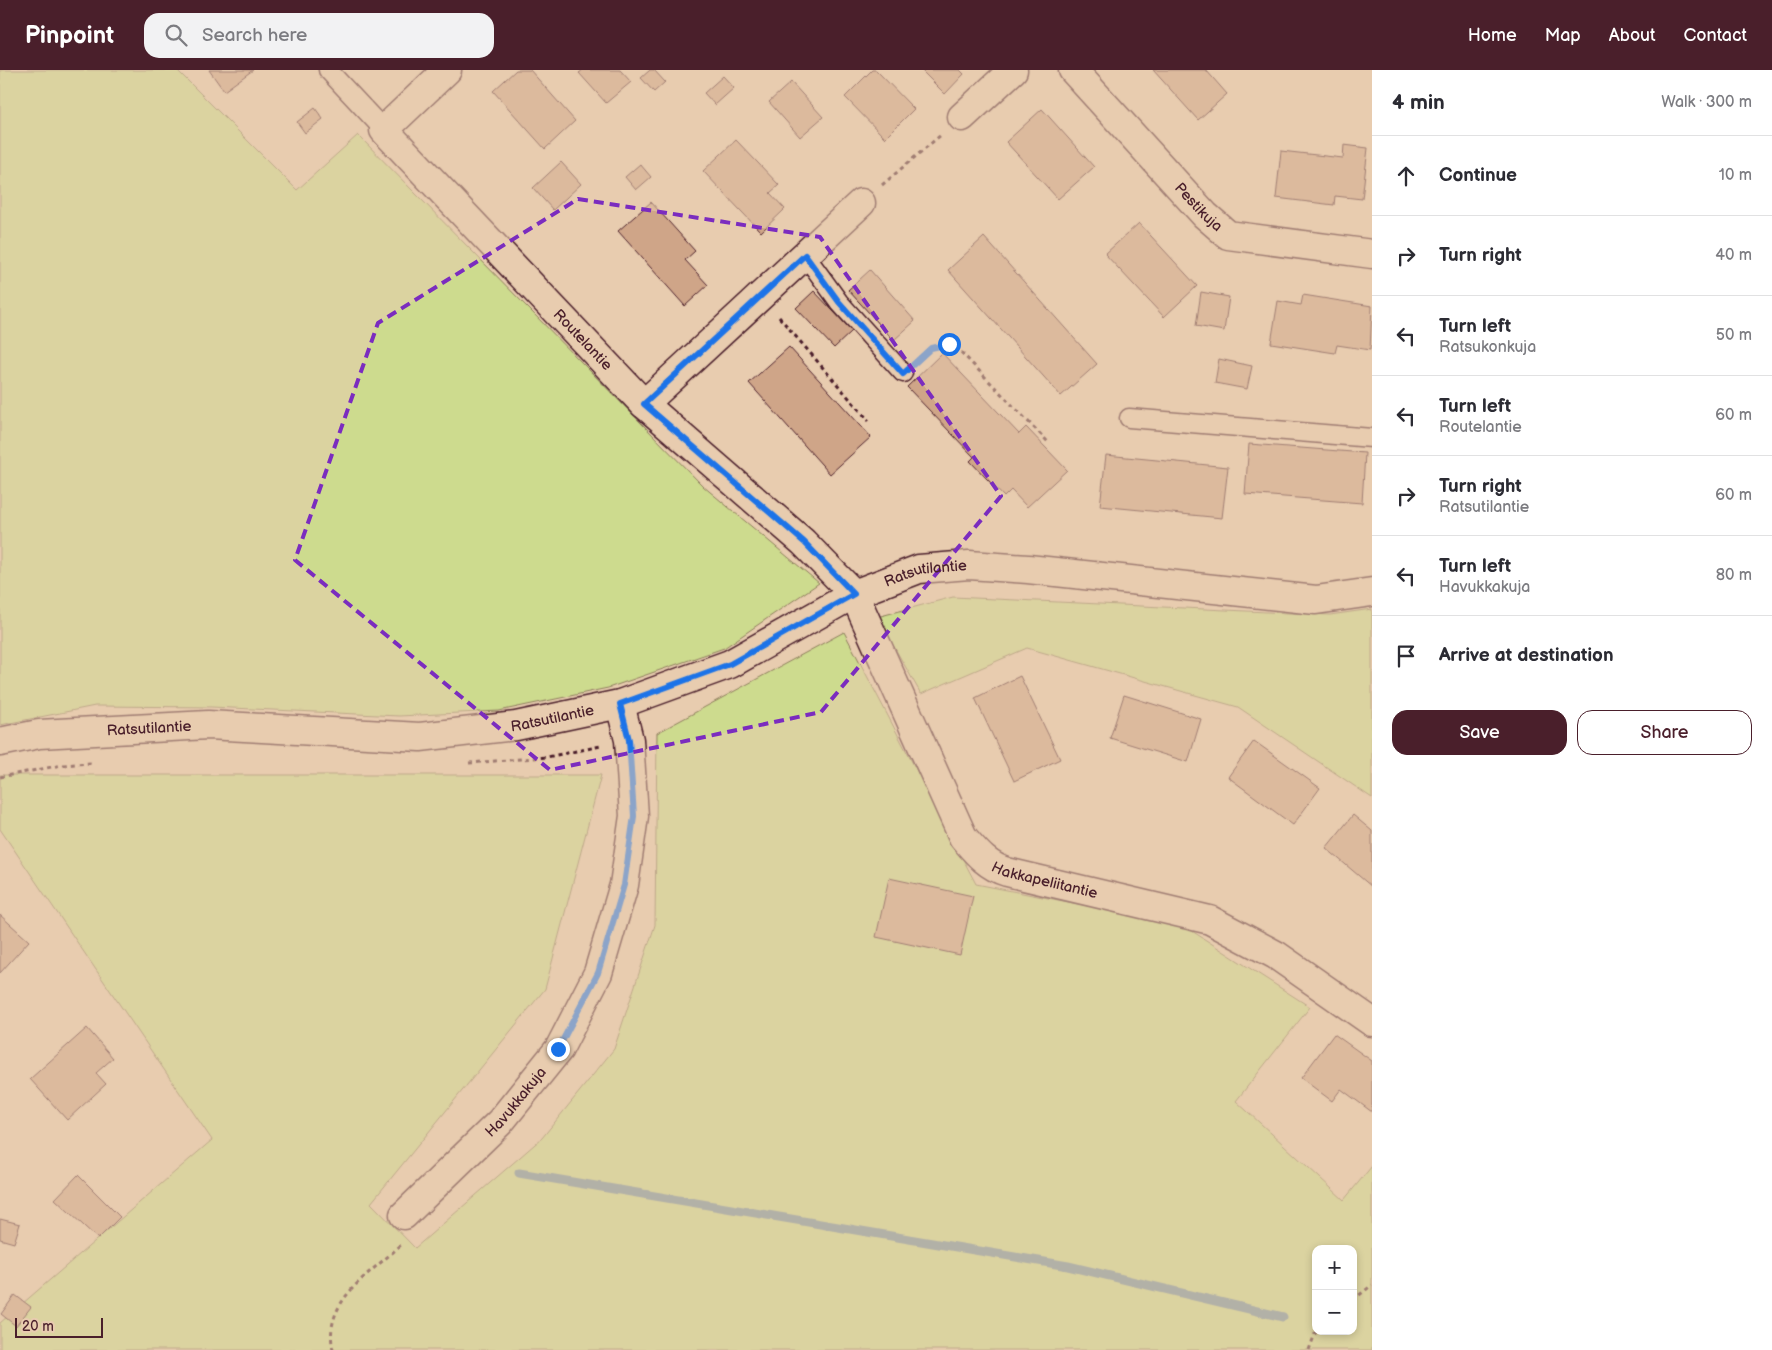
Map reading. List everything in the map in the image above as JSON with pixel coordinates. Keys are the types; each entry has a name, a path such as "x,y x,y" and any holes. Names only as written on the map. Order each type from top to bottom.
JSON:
{"street":[{"path":"384,130 447,70"},
{"path":"962,116 1013,70"},
{"name":"Pestikuja","path":"1073,70 1205,215 1228,234 1372,254"},
{"name":"Routelantie","path":"384,130 644,404 804,542 854,594"},
{"path":"644,404 860,204"},
{"name":"Ratsutilantie","path":"0,742 40,734 208,725 420,737 516,726 620,704 730,664 854,594 919,569 969,565 1028,569 1316,600 1372,592"},
{"name":"Hakkapeliitantie","path":"854,594 963,837 993,868 1210,920 1276,955 1372,1022"},
{"name":"Havukkakuja","path":"404,1215 500,1122 547,1064 558,1049 598,973 624,885 634,816 629,740 620,704"}],"lane":[{"name":"Routelantie","path":"328,70 384,130"},
{"path":"805,255 839,302 903,374"},
{"path":"1129,418 1372,438"}],"path":[{"path":"860,204 962,116"},
{"path":"761,296 869,421"},
{"path":"903,374 931,348 949,344 956,347 1048,442"},
{"path":"333,1350 330,1333 342,1299 373,1268 392,1254"},
{"path":"1357,1297 1372,1285"},
{"path":"1309,1350 1315,1335"}],"highlighted area":[{"path":"578,199 820,237 1001,496 821,712 550,770 295,560 378,323"}],"green space":[{"path":"0,70 177,70 297,190 358,135 703,486 819,583 724,648 608,688 499,711 399,716 211,707 95,706 0,725"},
{"path":"953,597 1330,615 1372,609 1372,798 1238,707 1027,648 921,694 877,617"},
{"path":"844,632 976,884 1181,924 1310,1007 1236,1101 1344,1200 1372,1166 1372,1350 0,1350 0,1323 212,1140 0,829 0,775 601,775 545,989 371,1203 415,1248 542,1138 614,1049 655,925 657,733"}],"building":[{"path":"209,70 253,70 224,91"},
{"path":"516,70 530,70 575,121 545,149 493,91"},
{"path":"583,70 620,70 631,82 606,103 579,73"},
{"path":"650,70 654,70 665,82 654,92 641,78"},
{"path":"872,70 876,70 914,109 885,138 845,97"},
{"path":"921,70 960,70 964,74 945,94"},
{"path":"1153,70 1206,70 1227,94 1198,120"},
{"path":"723,76 734,88 715,105 704,93"},
{"path":"791,82 823,117 800,137 769,102"},
{"path":"315,108 323,119 305,133 297,122"},
{"path":"1042,109 1094,167 1058,199 1006,142"},
{"path":"736,140 779,185 770,193 785,209 761,232 703,171"},
{"path":"1344,145 1368,148 1362,199 1335,196 1334,205 1276,198 1281,151 1343,158"},
{"path":"561,162 581,184 553,210 533,188"},
{"path":"640,164 651,177 636,190 625,177"},
{"path":"651,202 695,251 685,260 708,285 685,306 618,231"},
{"path":"1139,223 1197,286 1164,317 1105,254"},
{"path":"984,237 1097,364 1061,396 948,270"},
{"path":"870,270 915,321 894,340 848,290"},
{"path":"814,291 852,331 834,348 796,308"},
{"path":"1201,292 1229,297 1224,331 1196,326"},
{"path":"1303,295 1372,306 1370,350 1337,345 1335,353 1271,343 1278,301 1301,305"},
{"path":"789,347 871,437 830,474 749,383"},
{"path":"942,353 1019,434 1026,427 1067,470 1027,507 1011,490 1004,497 970,461 974,457 907,387"},
{"path":"1219,359 1252,366 1247,389 1215,383"},
{"path":"1249,444 1365,453 1362,503 1245,494"},
{"path":"1106,455 1228,467 1222,518 1100,506"},
{"path":"1020,676 1060,759 1014,781 975,698"},
{"path":"1124,695 1201,719 1188,762 1110,738"},
{"path":"1254,741 1320,788 1293,825 1228,777"},
{"path":"1353,815 1372,831 1372,887 1326,848"},
{"path":"889,878 973,896 960,955 876,937"},
{"path":"0,915 29,941 0,973"},
{"path":"87,1028 113,1058 96,1073 106,1084 67,1120 30,1079"},
{"path":"1334,1034 1372,1061 1372,1112 1341,1089 1332,1101 1301,1078"},
{"path":"78,1175 120,1217 98,1239 55,1199"},
{"path":"0,1219 20,1224 14,1243 0,1239"},
{"path":"15,1295 31,1307 16,1326 1,1314"}],"waterway":[{"path":"519,1173 1068,1266 1283,1317"}],"route":[{"path":"558,1049 598,973 624,885 634,816 629,740 620,704 730,664 854,594 804,542 644,404 805,255 839,302 903,374 931,348 937,345 949,344"}]}
